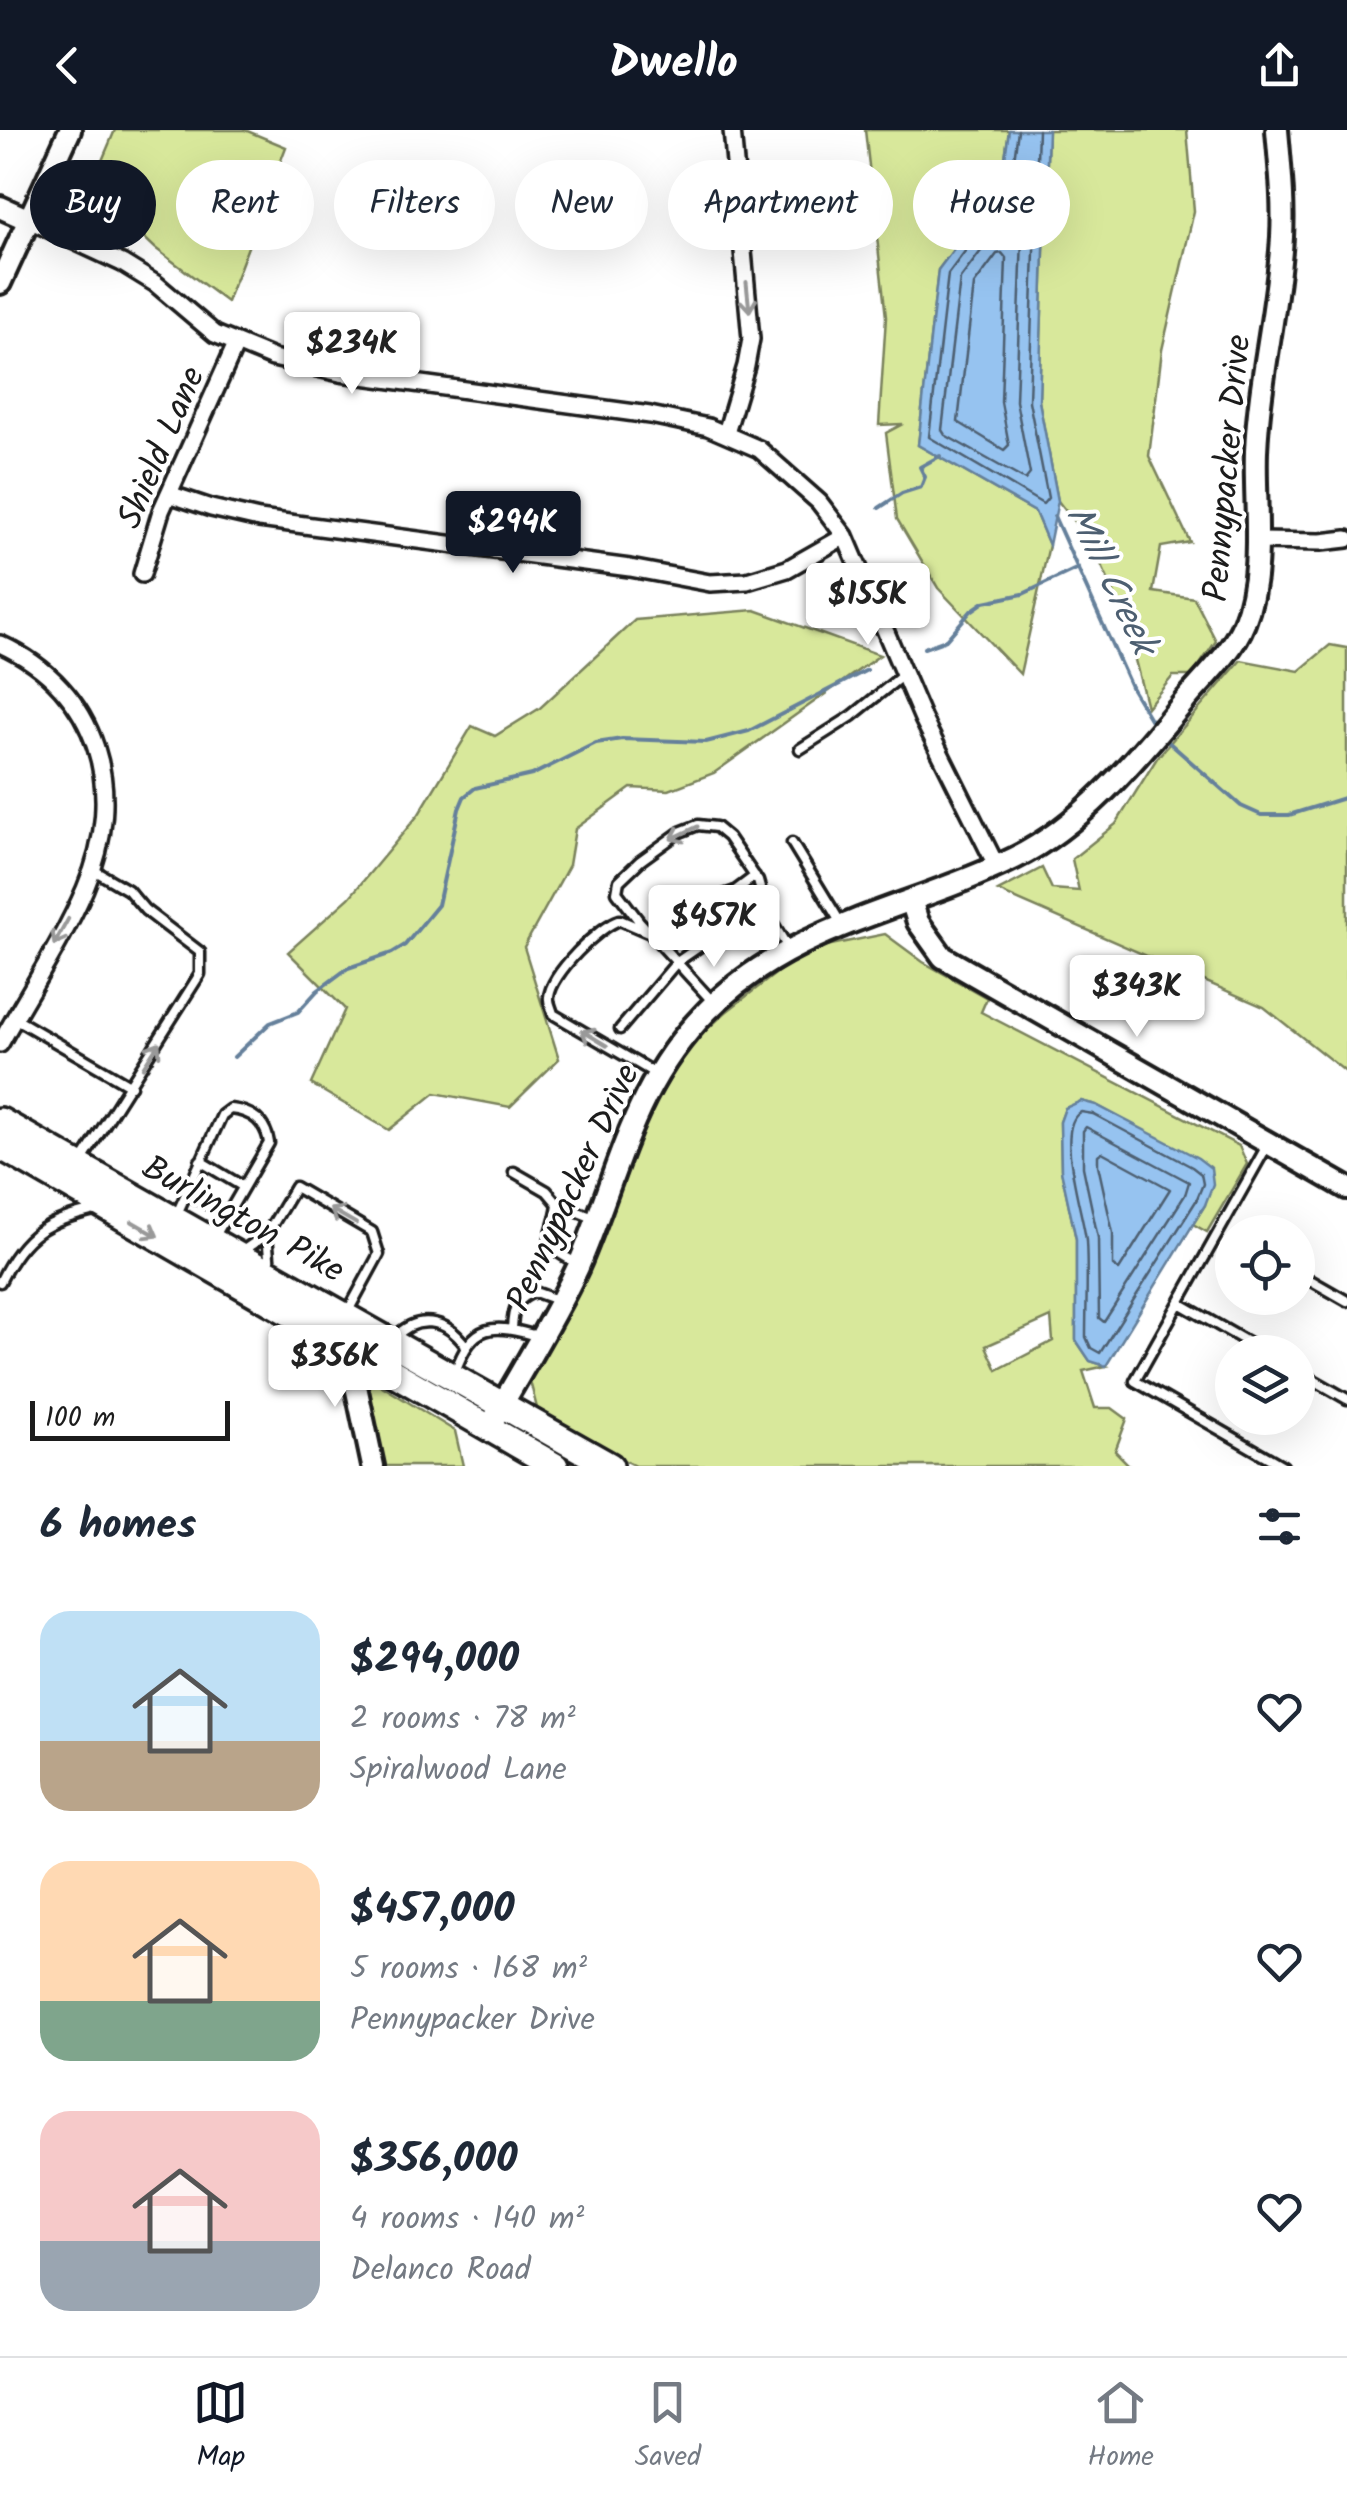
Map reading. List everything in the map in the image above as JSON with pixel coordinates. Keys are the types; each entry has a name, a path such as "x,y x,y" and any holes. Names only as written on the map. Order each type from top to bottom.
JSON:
{"highway":[{"name":"Burlington Pike","path":"0,1121 454,1376 496,1415 525,1459 555,1466"},
{"name":"Burlington Pike","path":"0,1146 347,1344 610,1466"}],"street":[{"path":"0,283 70,130"},
{"path":"726,433 751,339 732,130"},
{"name":"Pennypacker Drive","path":"496,1415 579,1264 632,1120 657,1074 714,1003 788,948 997,867 1048,838 1090,803 1147,745 1225,654 1244,623 1254,574 1256,449 1282,238 1277,130"},
{"path":"0,206 122,263 156,284 215,334 273,358 316,369 650,415 726,433 759,450 819,502 845,536 904,675 997,867"},
{"name":"Shield Lane","path":"142,574 169,494 236,344"},
{"path":"169,494 259,519 630,568 710,583 747,582 787,569 845,536"},
{"path":"1256,541 1347,539"},
{"path":"0,644 41,668 69,696 90,728 104,780 99,843 86,888 0,1044"},
{"path":"912,900 918,922 944,957 1347,1188"},
{"path":"347,1344 372,1466"}],"lane":[{"path":"800,749 852,716 904,675"},
{"path":"714,1003 618,892 619,882 640,861 680,832 698,826 716,827 728,837 755,876 788,948"},
{"path":"792,843 842,925"},
{"path":"79,1166 200,974 200,952 145,910 128,890 91,868"},
{"path":"652,934 692,906 734,891 755,876"},
{"path":"620,1030 677,962 764,902"},
{"path":"652,934 620,920 606,924 561,972 549,997 553,1014 657,1074"},
{"path":"14,1018 131,1086"},
{"path":"174,1220 222,1115 230,1109 258,1119 267,1128 269,1143 213,1240"},
{"path":"1228,1215 1268,1144"},
{"path":"200,1162 242,1186"},
{"path":"514,1172 547,1191 558,1204 596,1219"},
{"path":"237,1254 267,1234 295,1187 372,1232 378,1246 379,1254 346,1316"},
{"path":"186,1193 227,1214"},
{"path":"558,1204 547,1240 550,1248 579,1264"},
{"path":"0,1282 16,1248 54,1220 108,1207"},
{"path":"267,1234 271,1273"},
{"path":"1215,1238 1135,1381 1283,1466"},
{"path":"1315,1282 1347,1301"},
{"path":"512,1329 514,1307 528,1294 535,1292 560,1302"},
{"path":"1178,1303 1235,1335"},
{"path":"391,1341 403,1328 429,1320 451,1332 464,1345"},
{"path":"454,1376 464,1345 480,1332 512,1329 540,1337"},
{"path":"1315,1381 1347,1399"}],"green space":[{"path":"115,130 245,130 286,147 281,160 176,160 176,250 247,250 227,302 156,249 156,160 102,160"},
{"path":"865,130 1009,130 1005,160 913,160 913,250 953,250 938,270 918,445 1035,512 1049,545 1020,674 938,588 897,519 886,433 903,424 879,425 886,317 878,250 893,250 893,160 868,160"},
{"path":"1048,130 1187,130 1194,211 1162,350 1149,456 1190,542 1161,547 1153,592 1194,598 1216,641 1192,676 1173,676 1147,707 1123,613 1093,546 1058,501 1039,401 1044,250 1070,250 1070,160 1047,160"},
{"path":"755,610 880,655 714,773 669,790 631,788 575,829 569,865 524,947 559,1059 510,1107 435,1093 389,1130 311,1084 345,1009 288,952 349,898 419,814 472,726 495,736 540,708 635,620"},
{"path":"1330,645 1347,648 1347,1073 1264,1007 998,891 1042,868 1052,889 1079,891 1072,859 1116,824 1157,758 1241,660 1299,671"},
{"path":"885,934 923,962 987,998 981,1012 1239,1146 1247,1164 1207,1232 1193,1224 1205,1205 1210,1167 1096,1105 1081,1101 1065,1109 1060,1122 1061,1169 1076,1239 1076,1340 1090,1361 1106,1366 1083,1371 1095,1408 1112,1408 1127,1419 1115,1451 1130,1466 635,1466 574,1434 537,1408 530,1381 602,1234 649,1114 690,1045 787,965 826,946","holes":["1051,1317 1053,1341 997,1370 986,1346"]},
{"path":"369,1378 455,1431 463,1466 381,1466 363,1381"}],"water":[{"path":"1009,130 1048,130 1047,160 1005,160"},
{"path":"953,250 1044,250 1039,401 1058,501 1049,545 1035,512 918,445 938,270"},
{"path":"1081,1101 1198,1158 1211,1168 1213,1184 1205,1205 1106,1366 1090,1361 1076,1340 1076,1239 1061,1170 1060,1122 1065,1108"}],"waterway":[{"path":"879,508 902,493 921,487 925,477 920,467 940,456"},
{"name":"Mill Creek","path":"1054,516 1132,689 1153,724"},
{"path":"924,648 946,640 984,602 1023,594 1078,568"},
{"path":"234,1057 270,1023 298,1012 317,991 348,968 405,945 438,905 459,809 464,797 475,788 532,775 596,743 622,739 706,742 749,731 867,670"},
{"name":"Mill Creek","path":"1165,739 1241,806 1261,815 1289,815 1347,797"}]}
